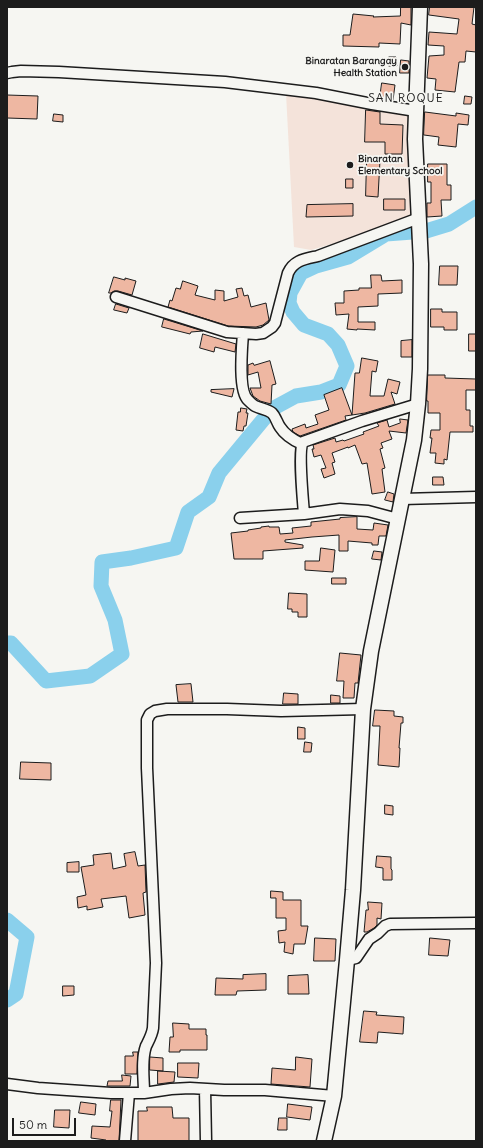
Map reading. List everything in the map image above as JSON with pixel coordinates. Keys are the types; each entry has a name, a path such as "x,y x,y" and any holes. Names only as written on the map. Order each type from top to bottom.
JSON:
{"main road":[{"path":"324,1141 334,1096 347,960 353,890 363,709 371,651 414,440 418,404 420,369 420,228 415,139 420,7"}],"street":[{"path":"7,73 21,71 60,72 225,82 316,93 416,111"},
{"path":"116,297 227,332 263,333 275,323 290,267 295,263 301,260 420,228"},
{"path":"243,333 241,372 247,399 255,406 271,412 285,433 302,444"},
{"path":"304,514 301,457 302,444 305,441 362,421 418,404"},
{"path":"402,499 476,498"},
{"path":"240,518 304,514 340,509 368,511 398,519"},
{"path":"144,1093 143,1064 146,1046 153,1028 156,963 148,792 147,720 150,714 155,711 167,709 280,711 363,709"},
{"path":"347,960 356,958 369,939 385,926 390,924 476,923"},
{"path":"7,1084 46,1089 112,1094 144,1093 190,1088 265,1090 334,1096"},
{"path":"205,1089 206,1141"},
{"path":"125,1141 129,1093"}],"shaded area":[{"name":"Binaratan Elementary School","path":"286,93 408,113 413,217 400,224 311,250 294,247"}],"building":[{"path":"401,7 411,7 411,25 401,23 400,44 379,43 379,47 343,46 343,35 350,35 353,14 374,16 373,17 400,16"},
{"path":"430,7 474,7 472,24 476,25 476,52 466,51 465,62 459,62 455,92 435,90 436,79 427,78 429,56 444,55 444,46 428,45 429,32 457,34 459,19 429,15"},
{"path":"389,57 396,57 397,66 389,66"},
{"name":"Binaratan Barangay Health Station","path":"401,60 409,61 409,73 400,73"},
{"path":"382,83 395,85 393,100 380,98"},
{"path":"7,95 38,96 37,119 7,118"},
{"path":"465,96 472,97 471,104 464,104"},
{"path":"366,110 380,112 380,124 403,125 402,154 385,154 385,142 365,142"},
{"path":"425,112 456,116 456,113 469,115 468,125 458,124 456,147 438,145 439,137 424,135"},
{"path":"54,114 63,115 63,122 53,121"},
{"path":"367,160 380,160 378,197 366,196"},
{"path":"428,164 447,164 447,185 451,185 451,200 441,200 442,216 427,217 427,203 431,203 431,182 428,182"},
{"path":"346,179 353,179 353,188 346,188"},
{"path":"384,199 405,199 405,210 384,210"},
{"path":"353,204 353,216 306,217 307,205"},
{"path":"440,266 458,266 457,285 439,285"},
{"path":"371,275 381,275 382,281 402,280 402,293 378,294 378,306 358,307 358,322 375,322 375,330 347,329 349,314 336,315 335,303 344,303 344,291 359,290 359,288 371,288"},
{"path":"114,277 136,281 132,295 118,291 109,293"},
{"path":"183,281 198,286 195,295 215,300 215,290 224,291 224,301 238,297 236,289 242,288 244,296 248,295 251,307 266,303 269,320 263,325 256,327 228,326 168,307 170,300 172,301 176,288 180,289"},
{"path":"116,304 129,308 127,313 114,310"},
{"path":"431,309 442,309 442,312 457,312 457,330 444,330 444,327 431,327"},
{"path":"164,319 203,331 191,332 190,334 162,327"},
{"path":"203,334 236,344 235,352 215,347 214,352 200,348"},
{"path":"469,334 476,334 476,351 469,351"},
{"path":"412,340 412,357 401,357 401,341"},
{"path":"362,358 378,361 376,372 372,371 370,396 384,396 388,379 400,382 397,394 391,392 395,404 365,413 352,415 355,373 359,373"},
{"path":"270,361 276,384 272,385 271,404 260,401 253,396 250,388 261,388 258,372 248,375 248,365"},
{"path":"428,375 445,375 445,378 476,379 476,390 466,390 466,410 470,410 470,426 473,426 473,432 450,432 447,460 444,459 444,464 435,463 436,453 430,453 432,438 430,438 431,430 440,430 440,413 428,413"},
{"path":"342,388 352,415 345,416 346,420 300,436 293,432 292,429 305,424 306,428 318,424 315,415 329,410 324,395"},
{"path":"234,389 232,397 211,392 211,390"},
{"path":"241,408 247,409 246,413 248,413 246,426 244,426 243,431 236,430 238,412 240,412"},
{"path":"400,419 408,420 406,433 389,431 392,439 381,443 383,448 380,449 385,468 382,469 385,492 372,494 367,463 362,464 355,445 332,453 335,462 332,463 335,474 324,478 321,469 326,468 321,455 314,457 312,449 314,449 313,445 335,438 336,442 344,441 364,434 363,432 379,426 377,423 387,420 389,427 400,423"},
{"path":"433,477 443,477 444,485 433,485"},
{"path":"388,492 394,494 393,502 385,500"},
{"path":"357,517 357,529 373,530 374,523 388,525 386,536 379,536 378,545 348,541 348,551 339,551 339,535 312,537 285,540 285,542 303,545 303,548 263,551 263,559 234,559 231,533 269,526 279,527 280,534 293,533 292,528 311,526 311,522"},
{"path":"321,548 335,550 333,572 305,570 305,561 319,561"},
{"path":"374,551 382,552 381,560 372,559"},
{"path":"332,578 346,578 346,584 332,584"},
{"path":"289,593 307,594 307,617 298,617 298,612 292,612 292,609 288,609"},
{"path":"340,653 361,655 358,683 355,683 354,698 343,698 344,681 337,681"},
{"path":"191,684 193,702 178,702 176,685"},
{"path":"284,693 298,694 298,704 283,704"},
{"path":"331,695 340,696 340,703 331,703"},
{"path":"375,710 394,711 394,716 403,717 403,723 401,723 399,748 399,767 378,765 380,726 373,726"},
{"path":"298,727 305,728 305,739 298,739"},
{"path":"305,742 312,743 311,752 304,752"},
{"path":"21,762 51,763 51,780 20,779"},
{"path":"385,805 393,806 393,815 385,814"},
{"path":"135,852 138,866 145,865 146,892 143,893 145,915 129,918 126,896 101,899 103,907 87,910 87,906 78,908 77,897 86,895 81,867 94,865 93,855 111,853 113,869 126,866 124,854"},
{"path":"377,856 391,857 392,880 383,880 383,868 376,867"},
{"path":"79,862 79,872 67,872 67,863"},
{"path":"271,891 283,892 283,900 301,900 301,926 308,926 305,944 294,944 293,954 284,952 285,942 279,943 278,931 286,930 286,918 276,918 276,898 271,898"},
{"path":"368,902 382,903 381,919 377,918 377,925 367,932 364,932 366,910 368,910"},
{"path":"315,938 336,939 335,961 314,961"},
{"path":"430,938 450,940 448,956 429,955"},
{"path":"266,974 266,990 237,991 236,995 215,995 216,978 243,979 243,975"},
{"path":"308,975 309,994 288,994 288,976"},
{"path":"63,986 74,986 74,995 63,996"},
{"path":"364,1011 377,1012 376,1015 404,1017 403,1034 378,1032 377,1043 360,1042"},
{"path":"173,1023 189,1024 189,1029 206,1029 207,1050 180,1050 180,1052 169,1052 170,1037 173,1037"},
{"path":"133,1052 138,1052 137,1074 125,1074 125,1056 133,1056"},
{"path":"150,1057 163,1058 163,1071 150,1070"},
{"path":"296,1057 312,1059 310,1087 271,1084 272,1068 295,1070"},
{"path":"178,1063 199,1063 198,1078 178,1077"},
{"path":"158,1071 175,1072 174,1082 158,1084"},
{"path":"122,1075 131,1076 130,1086 107,1086 108,1081 122,1081"},
{"path":"111,1100 121,1100 119,1141 106,1141 91,1138 92,1126 110,1127 112,1111 110,1111"},
{"path":"81,1102 96,1104 95,1115 79,1113"},
{"path":"288,1104 312,1107 310,1120 287,1117"},
{"path":"147,1107 172,1107 173,1118 189,1118 189,1141 138,1141 138,1111 147,1111"},
{"path":"55,1110 70,1110 69,1128 54,1127"},
{"path":"279,1118 287,1118 287,1130 278,1130"}],"waterway":[{"path":"7,643 11,643 46,681 90,676 122,654 115,620 101,586 102,562 131,558 176,548 188,512 209,497 219,473 272,409 296,396 321,392 339,385 347,366 338,345 328,334 304,325 293,312 289,303 290,293 301,273 316,266 348,257 386,234 426,231 449,224 476,207"},
{"path":"7,920 27,937 16,994 7,1000"}],"place":[{"name":"Binaratan Barangay Health Station","path":"405,67"},
{"name":"Binaratan Elementary School","path":"350,165"}],"district":[{"name":"SAN ROQUE","path":"406,99"}]}
